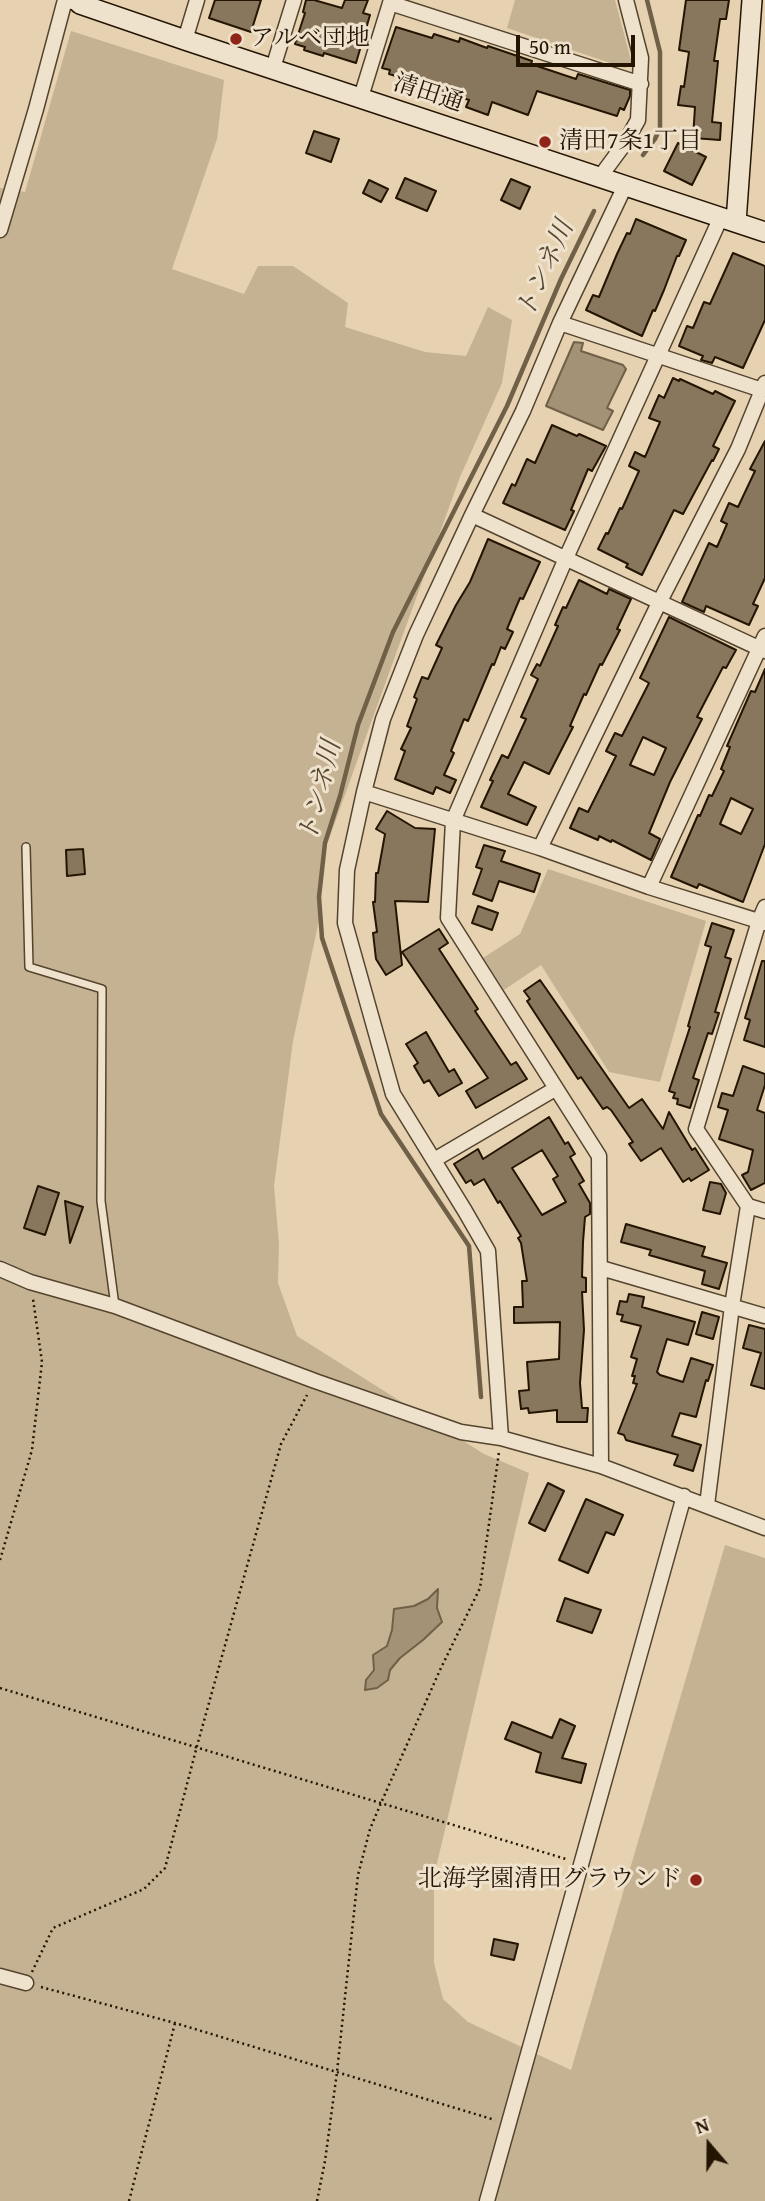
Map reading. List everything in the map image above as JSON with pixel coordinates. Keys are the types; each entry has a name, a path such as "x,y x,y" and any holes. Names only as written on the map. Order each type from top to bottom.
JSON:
{"street":[{"path":"0,230 29,136 65,0 81,2"},
{"path":"185,40 197,0"},
{"path":"273,68 294,0"},
{"path":"600,177 638,120 641,58 626,0"},
{"path":"601,1466 600,1156 448,918 453,821 566,558 658,354 729,219 752,0"},
{"path":"361,97 391,1 640,83"},
{"name":"清田通","path":"81,2 185,40 765,232"},
{"path":"500,1438 488,1251 393,1094 345,923 347,870 383,719 416,635 523,411 560,323 625,186"},
{"path":"540,849 659,603 738,449 764,386 560,323"},
{"path":"472,515 659,603 763,645 649,887"},
{"path":"364,792 649,887 763,917 696,1129 748,1206 765,1211"},
{"path":"434,1160 555,1088"},
{"path":"707,1505 732,1306 748,1206"},
{"path":"601,1268 765,1316"},
{"path":"0,1269 30,1282 115,1306 314,1381 461,1432 500,1438 601,1466 765,1528"},
{"path":"487,2201 684,1496"},
{"path":"0,1976 26,1983"}],"lane":[{"path":"26,847 29,967 102,989 101,1201 115,1306"}],"path":[{"path":"0,1560 32,1450 42,1362 30,1282"},
{"path":"314,1381 282,1444 165,1868 144,1889 53,1928 26,1983 175,2023 508,2124"},
{"path":"317,2201 337,2072 358,1875 370,1829 381,1802 480,1588 500,1438"},
{"path":"0,1688 582,1864"},
{"path":"129,2201 175,2023"}],"shaded area":[{"path":"515,0 615,0 632,64 625,68 507,28"},
{"path":"71,31 224,80 217,139 172,269 244,294 258,266 293,266 348,303 345,327 425,352 466,356 488,307 512,320 502,383 460,477 321,861 320,916 293,1041 274,1186 279,1244 278,1283 297,1336 484,1454 529,1473 434,1876 434,1963 443,1999 468,2022 571,2070 725,1545 765,1558 765,2201 0,2201 0,188 25,192"},
{"path":"574,342 583,343 581,351 623,365 626,369 607,408 613,411 603,430 546,406"},
{"path":"548,869 706,921 660,1082 609,1072 541,965 504,990 483,958 520,934"},
{"path":"438,1589 437,1608 442,1622 400,1658 390,1670 388,1680 377,1688 365,1690 366,1680 374,1670 373,1655 387,1646 394,1609 414,1606 428,1599"}],"building":[{"path":"215,0 261,0 251,32 209,18"},
{"path":"306,0 342,8 345,0 368,0 363,13 370,15 356,63 324,53 323,56 295,44 305,13"},
{"path":"686,0 729,0 726,19 720,19 714,61 718,61 712,122 721,123 720,140 693,138 695,107 678,105 681,86 684,87 689,52 679,50"},
{"path":"396,27 432,38 434,34 459,42 460,38 487,48 488,46 576,79 578,74 630,90 630,96 624,110 620,108 617,116 537,91 528,115 492,102 488,115 466,107 469,100 440,91 442,87 410,75 409,80 389,74 390,70 382,68"},
{"path":"314,131 339,139 331,162 306,153"},
{"path":"678,143 706,157 692,185 664,171"},
{"path":"405,178 436,191 427,211 396,198"},
{"path":"511,179 530,187 520,209 501,200"},
{"path":"369,180 388,189 381,202 363,193"},
{"path":"636,219 686,240 642,336 586,310 593,295 599,297 617,254"},
{"path":"733,253 765,266 765,320 743,368 715,357 712,363 701,360 703,356 679,346 687,326 693,328 704,302 710,304"},
{"path":"673,378 713,394 715,391 735,401 713,446 719,449 713,461 683,514 674,510 642,575 626,567 628,564 598,549 620,508 622,509 639,471 629,466 635,452 645,457 660,422 649,418 659,395 664,398"},
{"path":"552,425 606,446 592,471 588,469 565,530 503,503 512,484 515,486 527,459 535,463"},
{"path":"765,441 765,578 753,604 758,606 749,625 706,606 704,612 682,602 709,543 717,547 727,524 721,521 729,503 738,507 755,471 750,469"},
{"path":"488,539 540,562 507,629 513,632 505,649 501,647 494,665 492,664 468,721 464,719 451,751 454,753 444,775 456,780 450,793 436,787 433,794 395,779 405,751 401,749 411,728 407,726 422,677 428,679 442,648 436,645 470,582"},
{"path":"579,580 607,594 609,589 631,599 617,629 620,630 586,695 584,694 570,726 573,727 549,774 524,762 508,794 536,807 527,825 481,807 502,755 508,758 526,719 521,717 538,679 531,675 537,664 540,666 558,626 555,625 563,607 566,608"},
{"path":"669,617 736,650 726,668 723,667 697,717 702,719 670,782 649,833 660,839 651,860 612,840 611,842 599,836 598,840 570,828 579,808 588,812 616,756 606,751 615,733 622,736 649,683 640,678","holes":["643,737 666,748 654,775 630,765"]},
{"path":"765,669 765,844 743,902 699,884 697,888 671,877 698,815 700,816 709,795 712,796 724,771 721,769 730,747 727,746 751,691 755,692","holes":["731,798 753,809 741,834 720,824"]},
{"path":"387,811 415,828 435,829 428,902 395,901 402,965 386,975 376,959 373,933 377,932 373,902 385,834 376,829"},
{"path":"484,845 505,851 501,861 540,874 534,892 499,881 492,901 473,894 482,869 476,867"},
{"path":"83,849 85,874 67,876 66,850"},
{"path":"478,906 498,913 492,930 472,923"},
{"path":"712,923 734,930 725,957 731,959 715,1012 719,1013 712,1034 708,1033 693,1078 699,1080 690,1108 677,1104 678,1099 673,1098 675,1093 669,1091 690,1027 688,1026 711,947 705,945"},
{"path":"439,929 448,943 439,949 478,1009 475,1011 511,1065 516,1062 527,1079 476,1108 466,1091 488,1078 402,952"},
{"path":"762,961 765,961 765,1047 744,1040 750,1020 745,1018"},
{"path":"540,980 629,1108 642,1099 663,1129 669,1112 692,1150 695,1148 709,1170 691,1181 689,1178 683,1182 661,1148 641,1161 629,1144 633,1142 611,1110 607,1107 603,1109 581,1077 578,1079 527,1001 530,999 524,991"},
{"path":"426,1032 449,1072 454,1069 462,1083 439,1096 429,1080 424,1083 414,1066 418,1063 406,1044"},
{"path":"743,1066 765,1074 765,1085 757,1110 765,1113 765,1183 751,1190 742,1175 748,1172 753,1150 719,1139 728,1110 718,1107 722,1093 733,1096"},
{"path":"549,1117 565,1144 568,1142 575,1154 570,1157 584,1181 579,1184 590,1203 590,1214 585,1217 583,1242 582,1277 586,1278 586,1292 582,1292 584,1330 580,1383 582,1408 588,1408 587,1422 557,1422 557,1410 529,1413 528,1408 521,1409 519,1391 529,1390 527,1362 559,1359 560,1322 514,1323 514,1307 523,1307 522,1281 527,1281 518,1238 521,1236 484,1179 474,1185 471,1180 466,1183 454,1164 478,1149 483,1159","holes":["542,1150 558,1176 553,1179 566,1202 542,1215 512,1168"]},
{"path":"710,1182 721,1184 726,1193 720,1214 703,1210"},
{"path":"38,1186 59,1193 45,1235 24,1228"},
{"path":"65,1201 83,1207 70,1243"},
{"path":"626,1224 705,1247 702,1256 727,1263 719,1289 702,1284 705,1271 649,1255 651,1250 621,1242"},
{"path":"629,1294 644,1297 642,1307 695,1322 688,1345 667,1339 657,1372 660,1375 683,1382 691,1358 713,1365 696,1417 680,1413 672,1436 701,1445 693,1471 674,1465 678,1455 626,1440 624,1435 618,1433 637,1384 633,1383 635,1376 632,1376 637,1359 631,1357 641,1326 621,1321 623,1315 617,1314 620,1301 627,1302"},
{"path":"702,1312 719,1317 713,1339 696,1334"},
{"path":"749,1325 765,1329 765,1389 751,1385 761,1353 743,1348"},
{"path":"548,1483 564,1491 545,1531 529,1523"},
{"path":"586,1499 623,1515 614,1535 606,1532 588,1573 559,1560"},
{"path":"565,1598 601,1610 592,1633 557,1621"},
{"path":"560,1719 575,1726 562,1758 586,1764 581,1783 536,1772 541,1753 505,1739 512,1722 552,1738"},
{"path":"494,1939 518,1944 514,1960 491,1955"}],"waterway":[{"name":"トンネ川","path":"643,155 660,128 660,52 647,0"},
{"name":"トンネ川","path":"481,1397 469,1246 381,1114 322,938 319,897 325,843 358,725 393,632 507,406 561,279 594,211"}],"place":[{"name":"アルベ団地","path":"236,39"},
{"name":"清田7条1丁目","path":"545,142"},
{"name":"北海学園清田グラウンド","path":"696,1880"}]}
